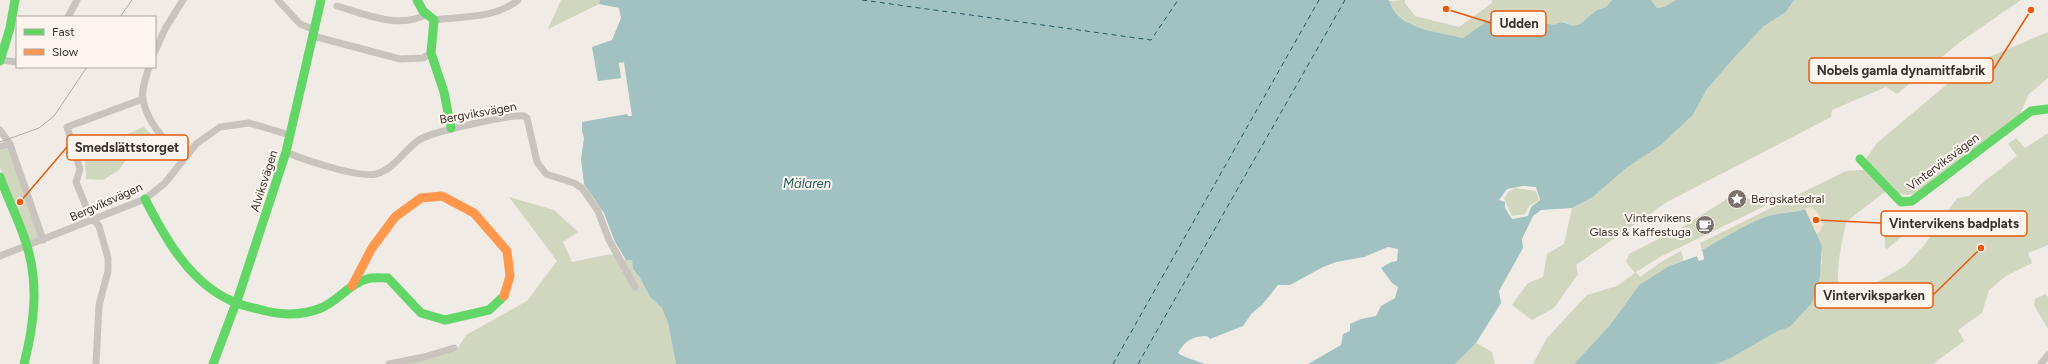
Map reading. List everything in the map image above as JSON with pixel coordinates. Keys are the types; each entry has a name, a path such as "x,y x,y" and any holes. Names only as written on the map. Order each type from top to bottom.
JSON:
{"street":[{"path":"15,0 10,28 0,60 16,62"},
{"path":"69,16 77,0"},
{"path":"156,49 165,29 183,0"},
{"path":"278,0 300,24 314,33 400,59 423,58 431,53"},
{"name":"Alviksvägen","path":"213,364 236,303 286,152 321,0"},
{"path":"417,0 423,11 431,17"},
{"path":"337,6 367,15 401,21 431,17 484,15 506,9 518,0"},
{"path":"431,17 431,53 444,92 451,128"},
{"path":"149,68 143,99 156,128 169,145 184,157"},
{"path":"96,364 99,305 108,271 108,258 99,226 89,214 76,182 80,169 67,127 143,99"},
{"name":"Vinterviksvägen","path":"1860,159 1900,202 1912,201 2031,111 2048,109"},
{"name":"Bergviksvägen","path":"286,152 356,173 372,174 390,168 420,139 432,133 451,128 524,116 527,118 537,162 546,174 574,183 582,188 598,211 609,240 635,287"},
{"name":"Bergviksvägen","path":"0,256 27,247 145,199 165,183 184,157 196,144 220,127 249,123 290,135"},
{"path":"0,132 10,144 44,240"},
{"path":"0,147 10,144"},
{"path":"1,183 27,247 34,292 34,316 31,340 24,364"},
{"path":"145,199 160,230 179,256 213,289 236,303 266,312 298,313 321,308 346,293 352,286 372,248 395,217 421,198 442,196 458,202 474,213 507,251 510,276 506,294 489,310 473,315 445,320 421,313 388,278 367,278 352,286"},
{"path":"389,364 424,357 454,348"},
{"path":"2041,364 2048,355"}],"green space":[{"path":"561,0 600,0 599,4 548,29"},
{"path":"1405,0 1405,3 1415,16 1459,27 1492,3 1492,0 1612,0 1606,7 1597,10 1580,24 1572,26 1565,22 1554,25 1533,20 1519,20 1503,14 1489,18 1484,24 1463,38 1420,28 1402,18 1389,1"},
{"path":"1651,0 1676,0 1664,7 1657,8"},
{"path":"1794,0 2021,0 1960,42 1897,94 1886,87 1832,110 1831,117 1667,202 1576,265 1578,274 1554,308 1532,320 1512,305 1528,283 1543,277 1547,254 1564,244 1572,208 1593,197 1625,169 1661,145 1693,115 1707,89 1734,58 1764,26 1786,12"},
{"path":"2048,32 2048,78 2029,94 2020,114 1918,193 1908,195 1897,193 1866,159 1877,143 1970,65"},
{"path":"144,127 155,138 154,149 127,158 119,170 103,180 86,179 85,162 80,147 116,139"},
{"path":"2048,133 2048,245 2028,253 2032,263 2006,276 1989,290 1982,313 1958,330 1964,341 1933,364 1716,364 1729,359 1778,331 1790,327 1812,303 1822,262 1822,246 1816,234 1821,230 1820,220 1818,214 1811,207 1764,218 1702,250 1700,243 1846,171 1865,170 1886,191 1846,222 1840,251 1838,281 1843,299 1851,297 1905,266 1925,244 1957,198 1969,196 1981,184 2017,156 2008,144 2016,138 2025,148"},
{"path":"9,148 39,237 28,241 0,168 0,151"},
{"path":"1515,188 1536,191 1539,200 1529,206 1525,214 1512,216 1504,199 1508,192"},
{"path":"1733,195 1758,201 1773,202 1660,257 1636,272 1640,277 1661,262 1681,251 1684,260 1669,266 1639,285 1610,325 1574,364 1533,364 1547,338 1587,295 1617,286 1635,273 1626,262 1629,254 1684,226"},
{"path":"509,197 554,210 578,232 563,242 572,262 611,254 626,260 632,259 633,269 640,278 650,297 662,308 668,323 676,364 399,364 456,351 466,335 527,301 557,261"},
{"path":"1899,224 1904,226 1906,233 1887,249 1885,247 1885,235"},
{"path":"2045,294 2048,297 2048,329 2034,305 2035,299"},
{"path":"1476,343 1492,352 1495,364 1455,364"}],"sand":[{"path":"1811,207 1815,210 1824,225 1816,234 1805,209"}],"water":[{"name":"Mälaren","path":"600,0 1389,0 1393,10 1409,23 1420,28 1463,38 1499,13 1519,20 1533,20 1554,25 1559,23 1565,23 1572,26 1580,24 1597,10 1606,7 1612,0 1651,0 1657,8 1664,7 1676,0 1794,0 1786,12 1764,26 1734,58 1707,89 1693,115 1661,145 1625,169 1593,197 1572,208 1541,210 1533,216 1522,239 1523,248 1499,291 1501,303 1476,343 1455,364 1308,364 1341,345 1343,334 1350,331 1350,324 1361,319 1376,316 1381,306 1395,298 1398,287 1392,283 1381,268 1391,262 1397,261 1398,249 1388,247 1364,257 1336,262 1323,267 1290,285 1278,285 1262,305 1252,313 1243,326 1210,339 1207,336 1193,338 1183,345 1178,353 1205,364 676,364 668,323 662,308 650,297 640,278 633,269 632,260 626,260 615,242 604,213 584,184 581,159 584,138 582,132 582,122 627,114 628,116 632,116 624,62 619,63 621,78 598,81 592,47 612,40 621,18 619,8 599,4","holes":["1523,186 1536,187 1540,200 1531,207 1528,216 1512,219 1505,208 1505,202 1499,200 1507,189"]},
{"path":"1805,209 1822,246 1820,276 1812,303 1790,327 1778,331 1729,359 1716,364 1574,364 1610,325 1639,285 1669,266 1697,256 1699,261 1704,259 1702,250 1755,221 1780,213"}],"pier":[{"path":"1700,250 1702,250 1704,259 1699,261 1697,256 1684,260 1683,258 1697,254 1700,258 1702,257"}],"ferry route":[{"path":"862,0 1151,40 1178,0"},
{"path":"1113,364 1319,0"},
{"path":"1138,364 1345,0"}],"tram line":[{"path":"121,16 132,0"},
{"path":"0,142 39,128 54,116 86,68"}],"traffic: fast":[{"path":"0,61 10,28 15,0"},
{"path":"213,364 239,295 286,152 321,0"},
{"path":"417,0 423,11 434,20 431,53 444,92 451,128"},
{"path":"1860,159 1901,202 1912,201 2031,111 2048,109"},
{"path":"0,177 24,237 31,261 33,275 33,320 24,364"},
{"path":"145,199 170,244 191,271 217,293 248,307 290,314 313,311 327,305 361,281 374,278 388,278 421,313 445,320 489,310 504,296"}],"traffic: slow":[{"path":"352,286 372,248 395,217 421,198 442,196 474,213 507,251 510,276 504,296"}],"place":[{"name":"Udden","path":"1446,9"},
{"name":"Nobels gamla dynamitfabrik","path":"2031,10"},
{"name":"Bergskatedral","path":"1737,199"},
{"name":"Smedslättstorget","path":"20,202"},
{"name":"Vintervikens badplats","path":"1816,220"},
{"name":"Vintervikens Glass & Kaffestuga","path":"1705,225"},
{"name":"Vinterviksparken","path":"1981,248"}]}
